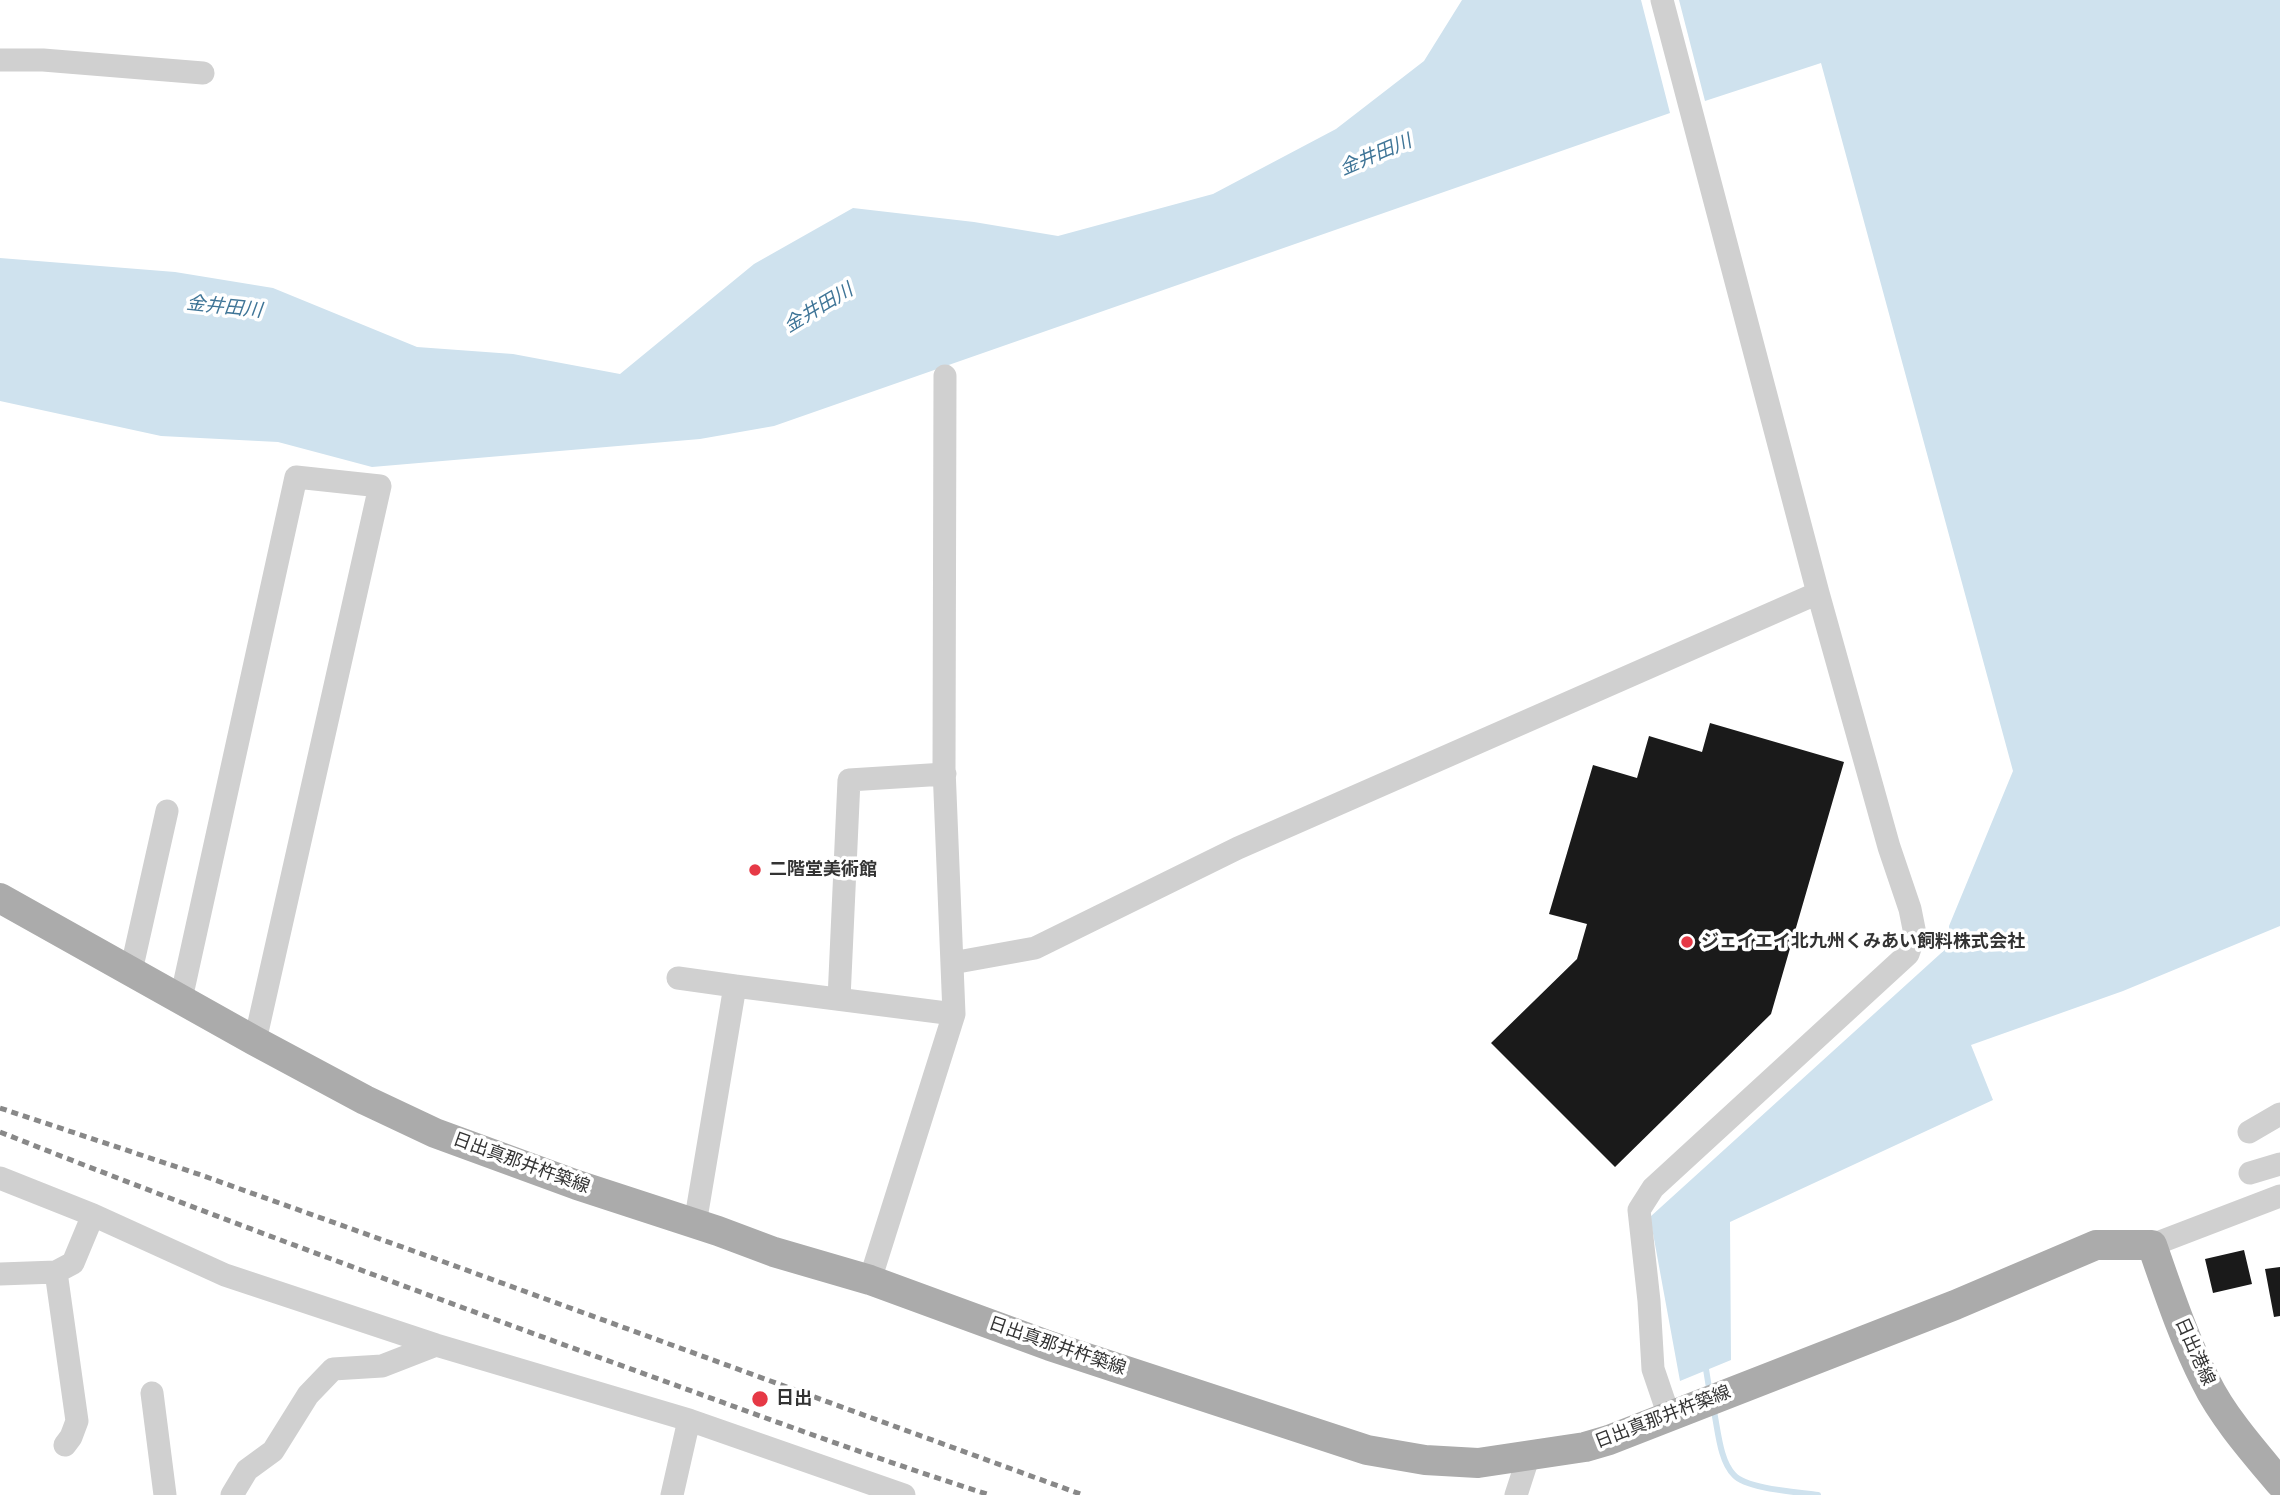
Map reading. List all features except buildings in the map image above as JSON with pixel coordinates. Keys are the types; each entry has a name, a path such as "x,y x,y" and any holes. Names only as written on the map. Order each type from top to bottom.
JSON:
{"main road":[{"name":"日出真那井杵築線","path":"0,898 255,1041 365,1100 435,1133 774,1252 870,1280 1050,1346 1367,1450 1425,1460 1478,1463 1585,1447 1955,1305 2096,1245 2152,1245"},
{"name":"日出港線","path":"2152,1245 2206,1383 2248,1444 2280,1482"}],"street":[{"path":"1662,0 1818,593 1915,934 1908,954 1653,1188 1639,1210 1653,1369 1669,1416"},
{"path":"0,60 43,60 203,73"},
{"path":"870,1280 954,1014 944,774 944,376"},
{"path":"181,999 296,477 380,486 255,1041"},
{"path":"952,963 1035,948 1238,849 1818,593"},
{"path":"839,999 849,780 944,774"},
{"path":"131,971 167,811"},
{"path":"678,978 954,1014"},
{"path":"695,1224 735,986"},
{"path":"2249,1132 2280,1114"},
{"path":"2250,1173 2280,1164"},
{"path":"0,1178 93,1214 225,1275 436,1345 689,1420 904,1495"},
{"path":"2152,1245 2280,1196"},
{"path":"0,1274 56,1272 73,1263 93,1214"},
{"path":"56,1272 77,1421 65,1445"},
{"path":"232,1495 247,1470 274,1451 308,1395 333,1369 382,1366 436,1345"},
{"path":"152,1393 165,1495"},
{"path":"672,1495 689,1420"},
{"path":"1516,1495 1530,1455"}],"water":[{"name":"金井田川","path":"1462,0 1641,0 1670,113 774,426 700,439 372,467 278,442 161,436 0,401 0,258 175,272 273,288 417,347 513,354 620,374 754,264 853,208 974,222 1058,236 1213,194 1336,129 1424,61"},
{"path":"1679,0 2280,0 2280,926 2123,991 1971,1045 1993,1100 1730,1222 1731,1360 1680,1381 1650,1217 1950,945 1949,926 2013,771 1821,63 1705,101"}],"waterway":[{"path":"1705,1363 1710,1394"},
{"path":"1713,1407 1722,1452 1734,1475 1761,1487 1818,1495"}],"railway":[{"path":"0,1108 201,1175 1083,1495"},
{"path":"0,1132 213,1215 570,1347 832,1442 990,1495"}],"place":[{"name":"二階堂美術館","path":"755,870"},
{"name":"ジェイエイ北九州くみあい飼料株式会社","path":"1687,942"},
{"name":"日出","path":"760,1399"}]}
